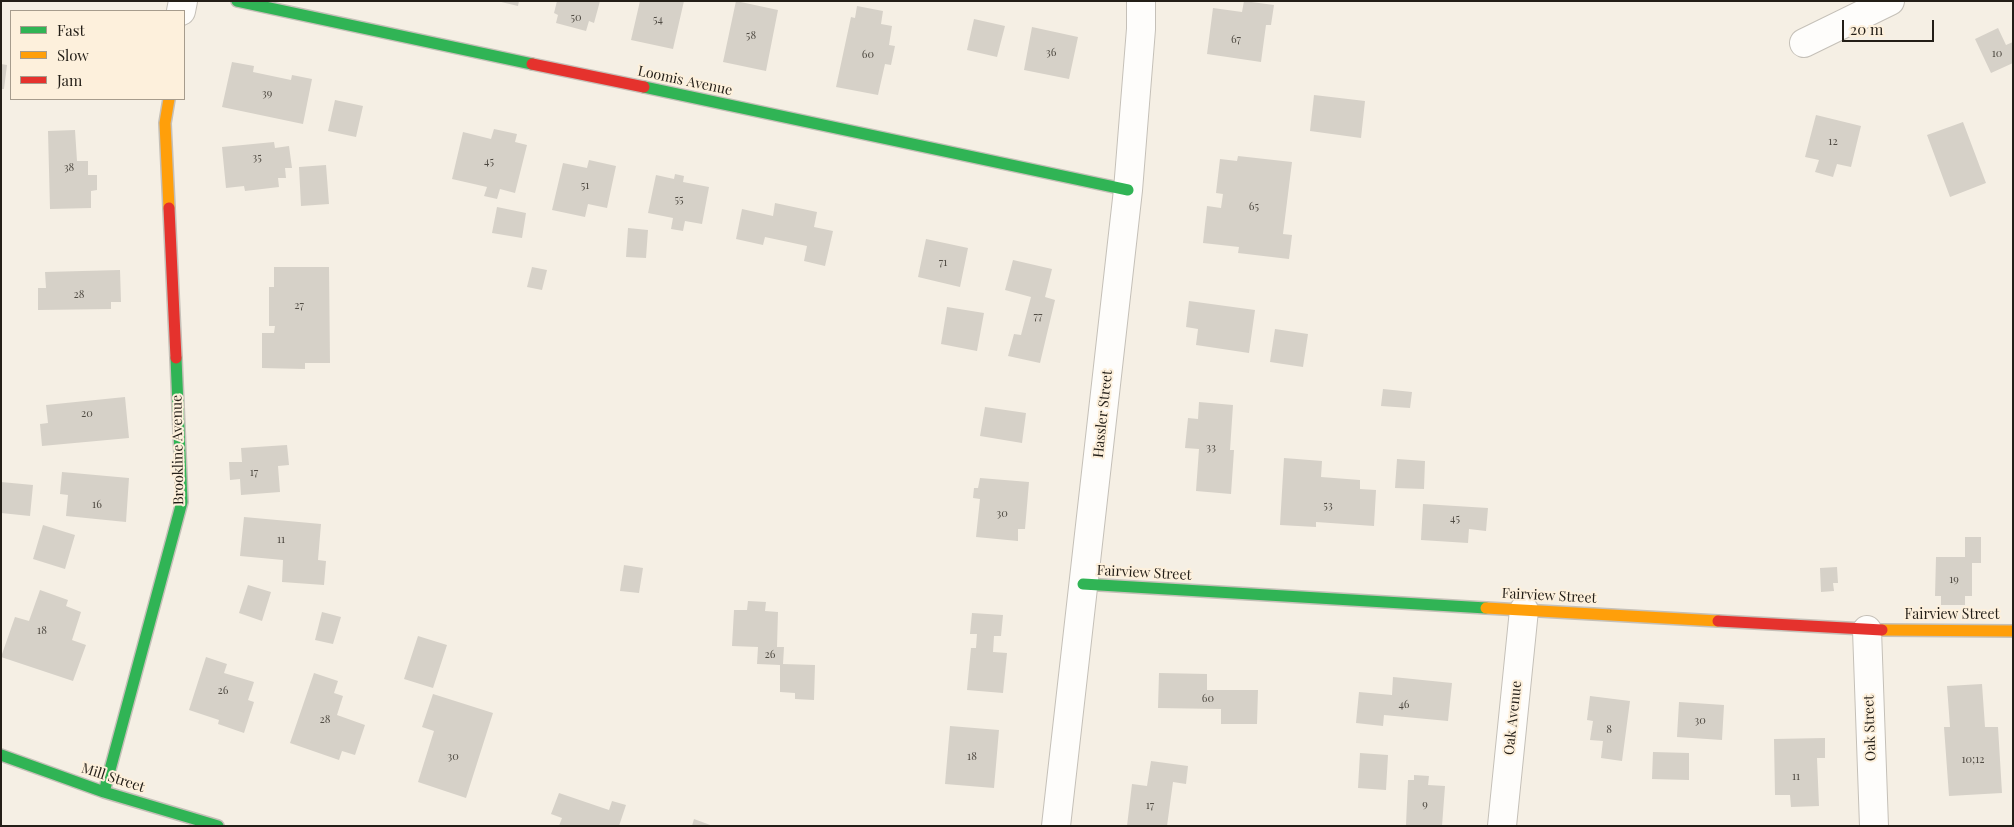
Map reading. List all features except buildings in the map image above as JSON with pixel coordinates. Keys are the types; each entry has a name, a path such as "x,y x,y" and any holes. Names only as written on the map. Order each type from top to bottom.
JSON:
{"street":[{"name":"Loomis Avenue","path":"237,1 1128,190"},
{"name":"Hassler Street","path":"1056,826 1128,190 1141,29 1141,1"},
{"path":"1804,43 1890,1"},
{"name":"Brookline Avenue","path":"104,792 182,502 165,123 169,100"},
{"name":"Fairview Street","path":"1083,584 1867,630 2013,630"},
{"name":"Oak Avenue","path":"1502,826 1524,610"},
{"name":"Oak Street","path":"1867,630 1874,826"},
{"name":"Mill Street","path":"1,755 104,792 218,826"}],"traffic: fast":[{"path":"237,1 532,64"},
{"path":"644,87 1128,190"},
{"path":"104,792 182,502 176,358"},
{"path":"1083,584 1486,608"},
{"path":"1,755 104,792 218,826"}],"traffic: slow":[{"path":"169,100 165,123 169,208"},
{"path":"1486,608 1718,621"},
{"path":"1882,630 2013,631"}],"traffic: jam":[{"path":"532,64 644,87"},
{"path":"169,208 176,358"},
{"path":"1718,621 1882,630"}]}
